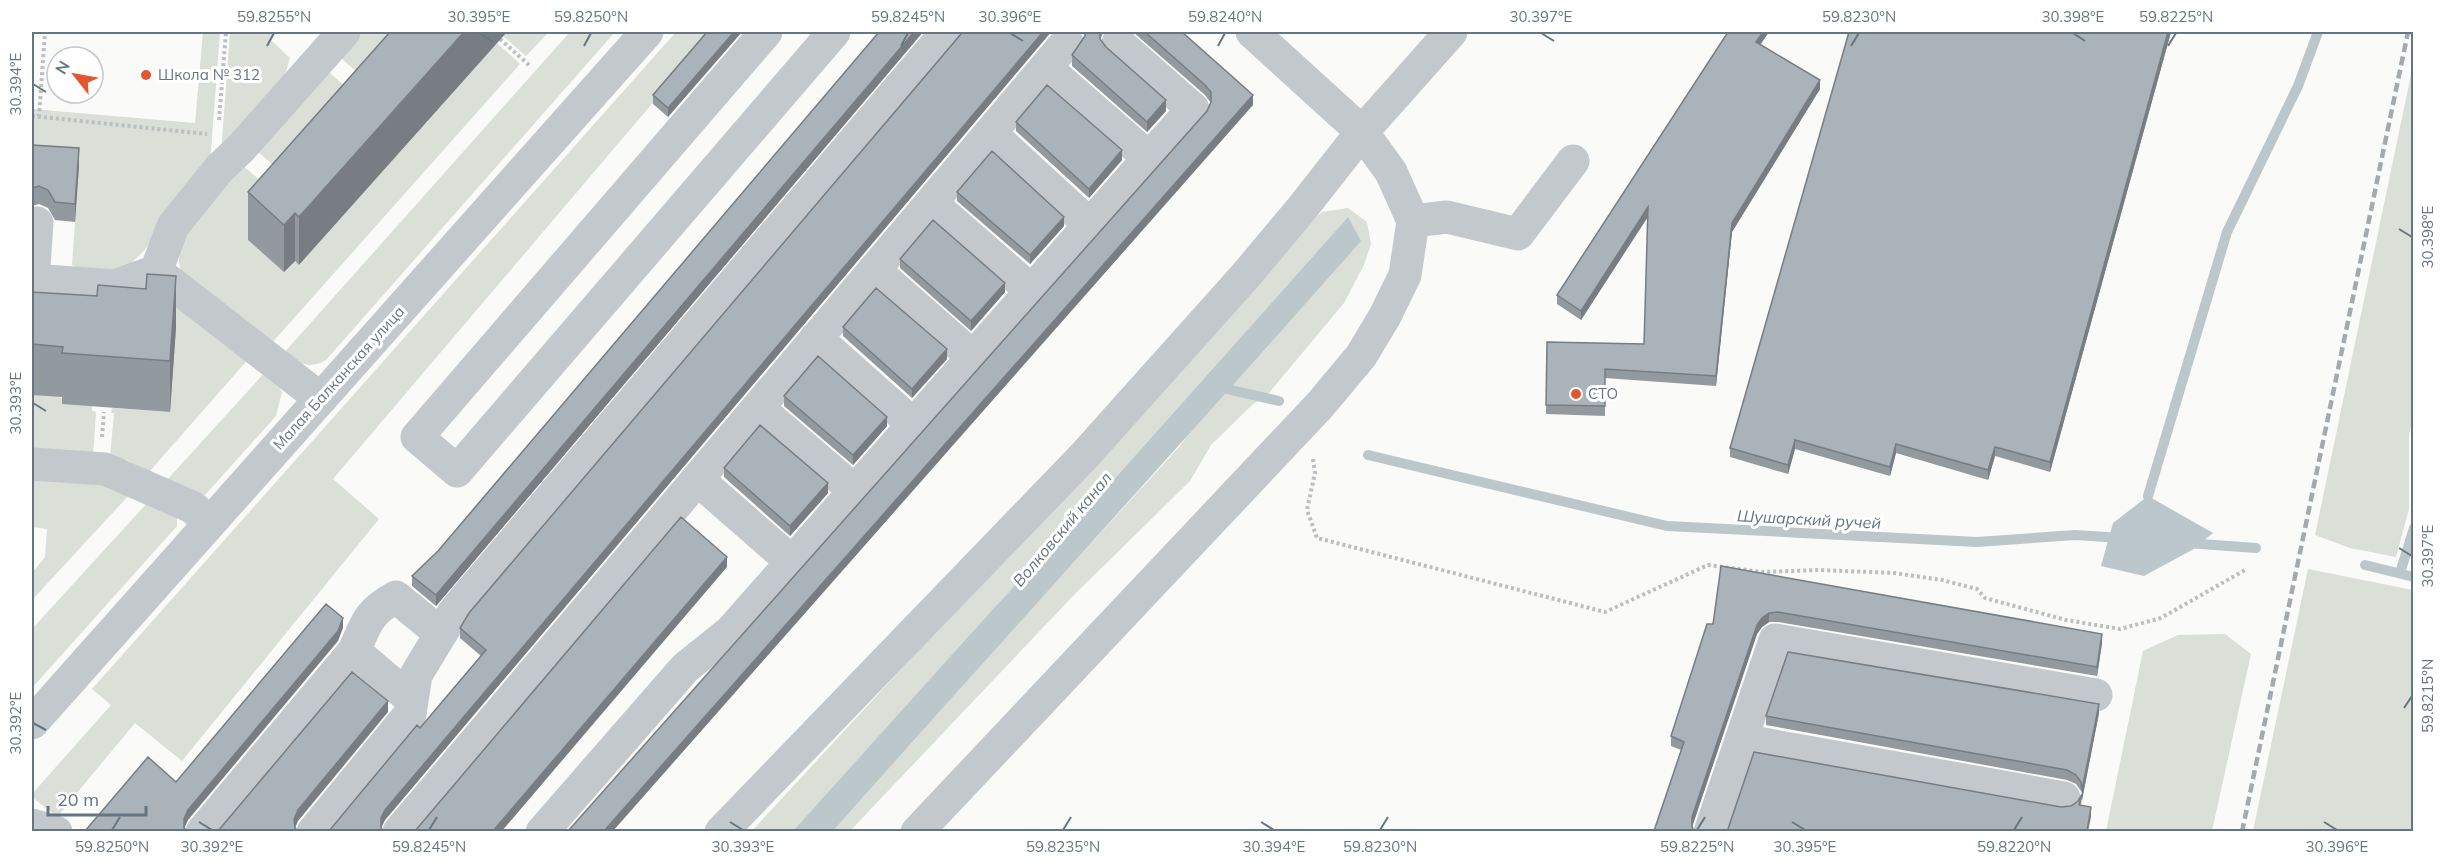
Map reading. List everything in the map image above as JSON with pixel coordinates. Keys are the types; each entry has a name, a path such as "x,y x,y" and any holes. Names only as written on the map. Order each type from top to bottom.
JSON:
{"street":[{"path":"36,223 32,281 115,286 156,271 173,226 219,169 241,148 344,32"},
{"name":"Малая Балканская улица","path":"32,723 647,32"},
{"path":"766,32 417,437 457,471 834,32"},
{"path":"314,831 410,714 416,675 454,612 948,32"},
{"path":"721,831 1084,456 1246,274 1303,207 1365,128 1451,32"},
{"path":"916,831 1296,429 1361,356 1406,275 1413,220 1391,172 1365,128 1267,36"},
{"path":"399,831 1067,42"},
{"path":"542,831 685,668 732,631 1193,110 1118,43"},
{"path":"1046,68 1149,158"},
{"path":"990,133 1090,225"},
{"path":"1413,220 1447,217 1518,234 1573,161"},
{"path":"931,203 1032,291"},
{"path":"874,270 973,357"},
{"path":"156,271 321,399"},
{"path":"816,338 914,425"},
{"path":"758,408 855,492"},
{"path":"32,464 105,469 192,507 210,522"},
{"path":"698,479 792,562"},
{"path":"202,831 354,651 366,624 378,607 396,597 441,634"},
{"path":"1710,831 1775,640 2096,696"},
{"path":"354,651 412,700"},
{"path":"1741,740 2064,798"},
{"path":"32,825 56,831"}],"path":[{"path":"39,117 45,32"},
{"path":"219,124 226,32"},
{"path":"500,39 529,65"},
{"path":"32,116 219,135"},
{"path":"103,419 104,412"},
{"path":"1296,429 1313,459 1315,473 1307,510 1317,538 1605,612 1708,565 1762,572 1820,570 1894,573 1942,580 1977,589 1984,598 2066,620 2120,629 2161,618 2245,570"}],"shaded area":[{"path":"203,32 220,32 210,164 143,252 127,267 111,275 82,271 72,265 79,167 32,163 32,109 195,123"},
{"path":"230,32 277,32 271,40 290,58 284,78 221,154"},
{"path":"363,32 433,32 379,92 340,57"},
{"path":"507,32 549,32 526,56 503,36"},
{"path":"570,32 615,32 326,360 309,365 283,354"},
{"path":"676,32 713,32 333,479 379,519 182,761 135,723 57,817 32,797 32,794 111,705 92,689"},
{"path":"497,43 520,64 271,344 181,270 179,256 182,242 189,228 198,214 242,165 283,200 285,272 295,261 299,265"},
{"path":"2413,65 2414,415 2409,434 2409,509 2396,557 2350,548 2315,535"},
{"path":"328,71 367,106 296,185 257,151"},
{"path":"1348,208 1367,222 1371,244 1364,265 1344,303 1269,393 1252,405 1211,445 1190,481 1074,595 850,831 833,831 1180,446 1348,217 1117,476 993,609 793,831 751,832 1260,280 1303,229 1322,212"},
{"path":"1348,217 1361,241 833,831 793,831 993,609 1117,476"},
{"path":"131,295 181,309 251,356 149,472 127,460 110,458 114,413 111,413 112,408 170,412"},
{"path":"268,369 282,392 276,416 205,495 199,496 166,481"},
{"path":"32,390 92,406 92,411 96,412 93,457 32,452"},
{"path":"32,478 100,482 131,493 32,600 32,573 45,557 47,529 32,527"},
{"path":"2148,496 2213,533 2192,550 2144,576 2101,566 2113,523"},
{"path":"149,501 177,517 177,526 32,688 32,629"},
{"path":"2308,569 2413,590 2413,831 2253,831"},
{"path":"2225,634 2251,654 2212,831 2106,831 2143,651 2178,635"}],"building":[{"path":"390,32 464,32 299,217 295,213 284,225 248,192"},
{"path":"707,32 734,32 668,108 653,95"},
{"path":"879,32 914,32 436,595 412,576 438,551"},
{"path":"962,32 1043,32 385,810 381,818 381,828 384,831 329,831 417,725 420,728 486,650 460,628 469,613"},
{"path":"1085,32 1100,32 1100,39 1106,47 1166,100 1147,122 1072,55 1085,36"},
{"path":"1145,32 1182,32 1253,95 604,831 568,831 1207,111 1211,102 1211,92"},
{"path":"1728,32 1763,32 1756,42 1820,80 1732,223 1716,376 1605,369 1605,406 1546,405 1547,342 1644,344 1648,207 1581,311 1557,295"},
{"path":"1849,32 2168,32 2050,462 1995,447 1988,470 1896,444 1890,467 1795,440 1788,465 1730,448"},
{"path":"1047,85 1122,150 1089,189 1016,122"},
{"path":"32,145 79,148 75,204 55,202 48,190 39,186 32,188"},
{"path":"992,151 1064,217 1030,255 957,192"},
{"path":"933,220 1005,283 971,321 900,259"},
{"path":"147,274 176,276 170,361 62,353 63,347 32,344 32,292 97,296 98,285 146,289"},
{"path":"876,288 947,349 912,389 843,327"},
{"path":"818,356 887,417 853,455 784,396"},
{"path":"760,425 828,483 790,526 724,468"},
{"path":"681,517 727,557 493,831 415,831"},
{"path":"1721,566 2102,634 2097,667 1778,612 1769,613 1757,625 1692,817 1694,831 1654,831 1684,742 1671,736 1707,624 1713,624"},
{"path":"326,604 343,618 338,631 188,810 184,819 184,828 187,831 85,831 148,757 176,782"},
{"path":"1788,652 2099,704 2082,790 2081,782 2076,775 2067,770 1766,716"},
{"path":"352,672 388,701 298,810 294,819 295,828 298,831 218,831"},
{"path":"1754,752 2061,807 2071,806 2082,794 2079,805 2091,807 2087,831 1726,831"}],"waterway":[{"path":"2148,496 2227,232 2298,86 2318,32"},
{"name":"Шушарский ручей","path":"1218,387 1279,401"},
{"name":"Шушарский ручей","path":"1368,455 1667,526 1977,542 2075,535 2121,538"},
{"path":"2400,573 2414,528"},
{"name":"Шушарский ручей","path":"2187,543 2256,548"},
{"name":"Шушарский ручей","path":"2365,565 2414,577"}],"railway":[{"path":"2242,832 2408,32"}],"place":[{"name":"Школа № 312","path":"146,75"},
{"name":"СТО","path":"1576,394"}],"water label":[{"name":"Волковский канал","path":"1062,529"}]}
